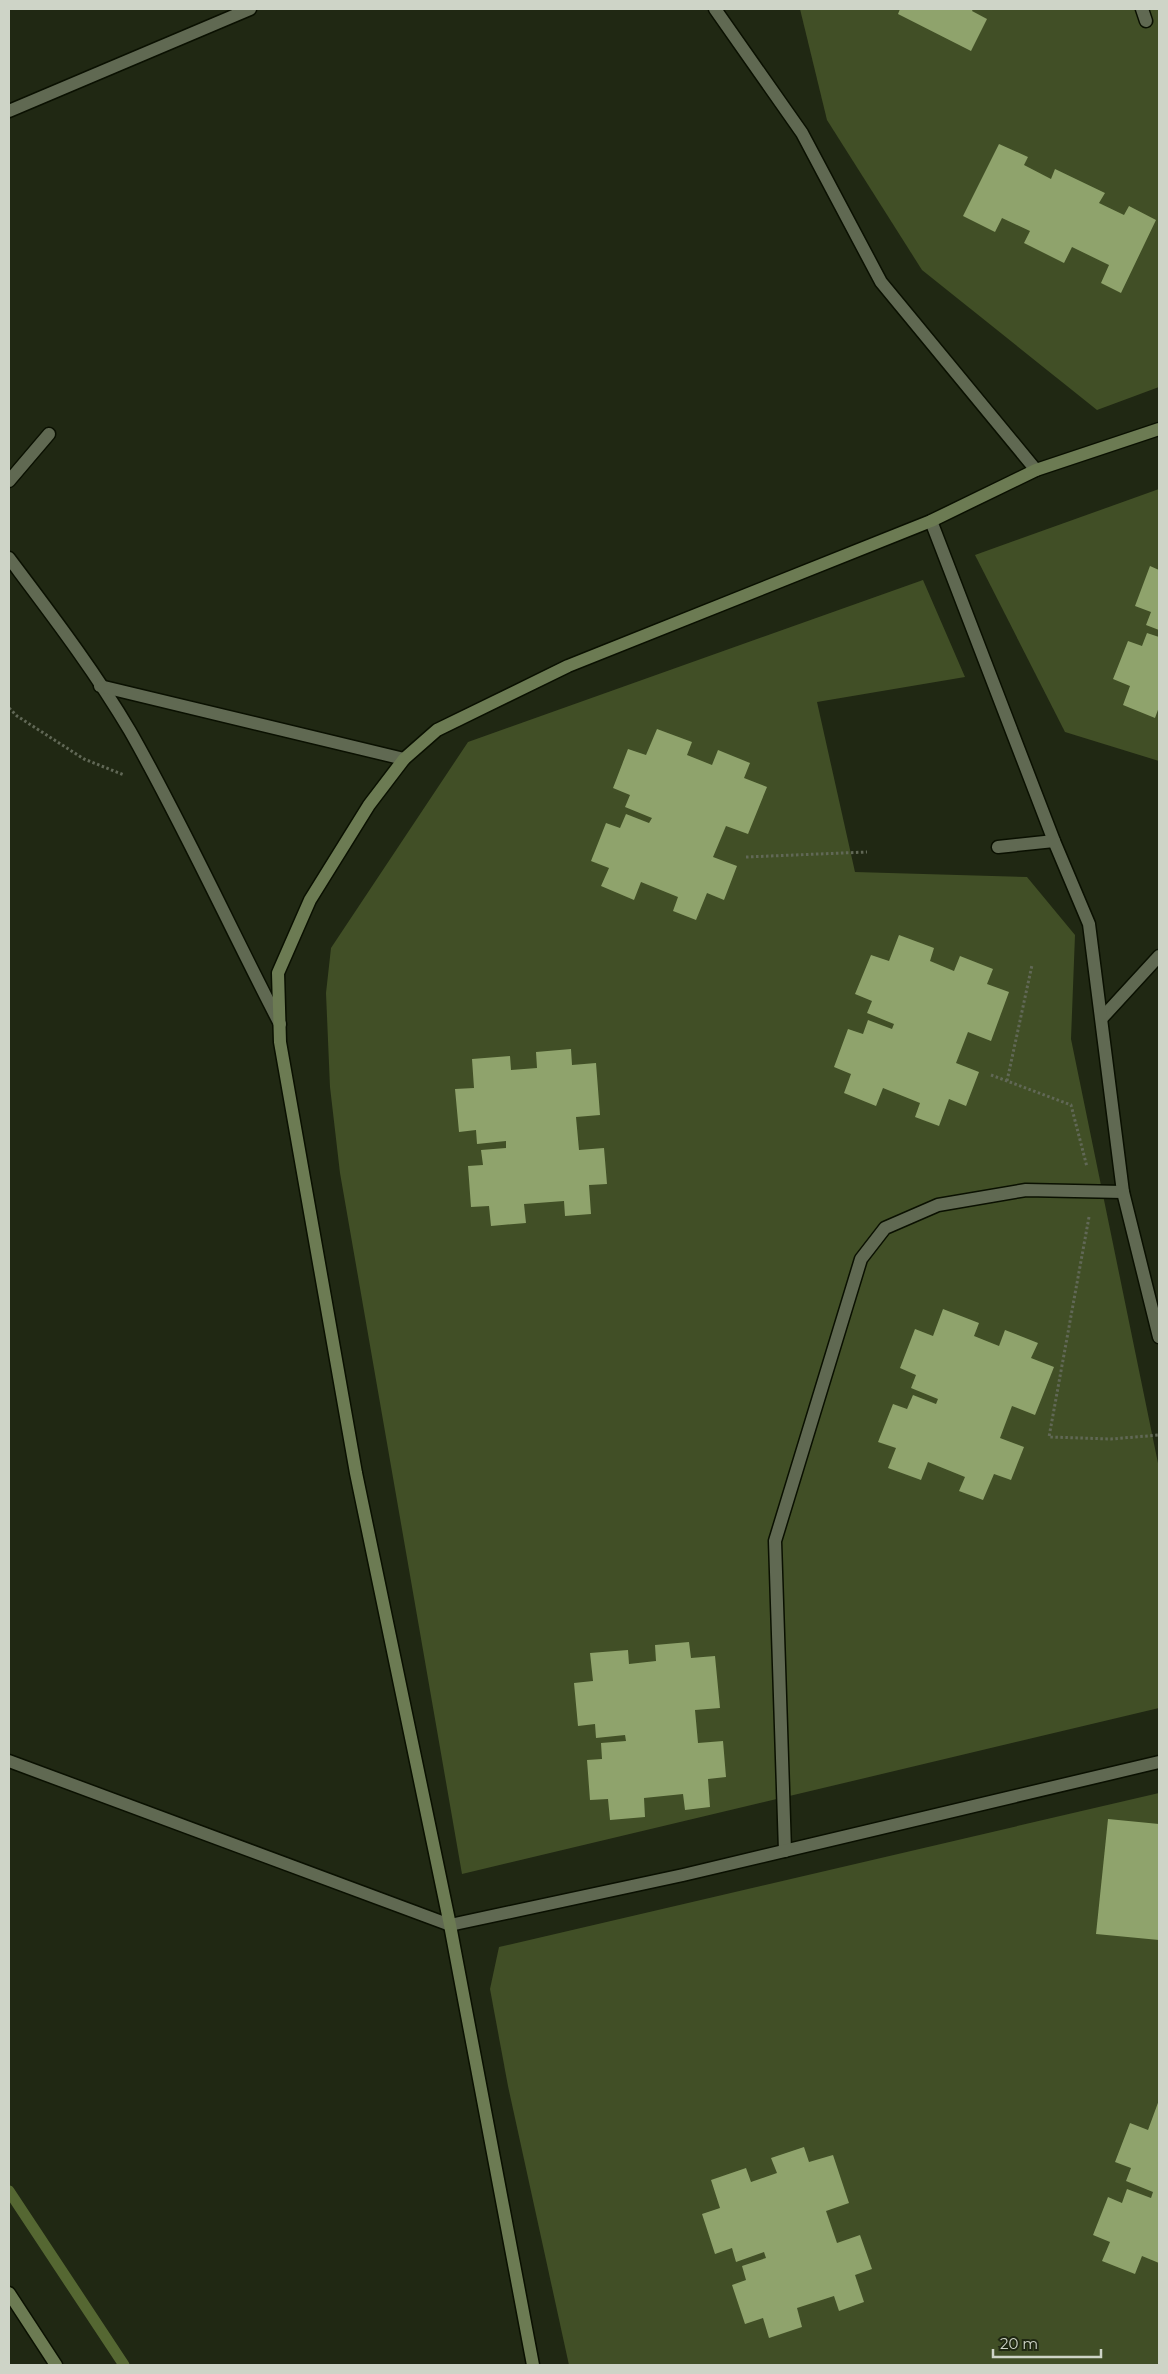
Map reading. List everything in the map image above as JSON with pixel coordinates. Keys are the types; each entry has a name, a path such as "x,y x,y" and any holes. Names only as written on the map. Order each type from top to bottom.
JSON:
{"street":[{"path":"9,111 250,9"},
{"path":"715,9 802,133 881,282 1036,470"},
{"path":"533,2365 450,1925 356,1473 283,1060 278,973 310,900 369,804 404,759 438,730 568,666 931,521 1036,470 1159,429"},
{"path":"9,481 50,434"},
{"path":"931,521 1054,841 1089,924 1123,1192 1159,1337"},
{"path":"9,558 73,644 129,731 196,853 234,936 280,1024"},
{"path":"100,686 404,759"},
{"path":"998,847 1054,841"},
{"path":"1102,1018 1159,956"},
{"path":"785,1851 775,1541 861,1259 885,1228 938,1205 1026,1190 1123,1192"},
{"path":"9,1762 450,1925 785,1851 1159,1762"},
{"path":"9,2293 56,2365"}],"path":[{"path":"9,708 17,716 84,759 160,789"},
{"path":"746,857 867,852"},
{"path":"1007,1081 1032,965"},
{"path":"991,1075 1071,1105 1094,1192 1049,1437 1111,1439 1159,1435"}],"green space":[{"path":"800,9 1159,9 1159,387 1097,410 922,270 827,120"},
{"path":"1159,489 1159,761 1065,732 975,555"},
{"path":"923,580 965,677 817,702 855,872 1027,877 1075,935 1071,1039 1159,1468 1159,1708 462,1874 340,1173 330,1087 326,993 331,948 468,742"},
{"path":"1159,1793 1159,2365 569,2365 508,2086 490,1989 499,1947"}],"building":[{"path":"900,9 973,9 972,11 987,19 971,51 898,14"},
{"path":"999,144 1028,157 1024,165 1051,179 1055,169 1105,193 1099,203 1124,215 1129,206 1156,220 1121,293 1101,283 1109,265 1072,247 1064,263 1024,243 1030,231 1002,218 995,232 963,216"},
{"path":"1150,566 1159,570 1159,630 1146,625 1151,612 1135,606"},
{"path":"1147,633 1159,637 1159,707 1155,718 1123,705 1130,686 1113,679 1128,641 1142,646"},
{"path":"657,729 692,742 687,755 712,765 718,750 750,763 744,778 767,787 748,834 726,826 713,857 737,866 724,900 707,893 696,920 673,911 678,897 641,882 634,900 601,886 609,868 591,861 606,823 620,828 626,814 649,823 652,818 625,807 630,795 613,788 628,749 646,755"},
{"path":"899,935 934,948 930,961 954,971 960,956 993,969 987,984 1009,992 991,1041 968,1032 956,1063 979,1072 966,1106 949,1099 939,1126 915,1117 920,1103 883,1088 876,1106 844,1093 851,1074 834,1067 848,1029 863,1034 868,1020 892,1029 894,1024 867,1013 872,1001 855,994 871,955 889,961"},
{"path":"571,1049 572,1065 596,1063 600,1115 576,1117 579,1150 604,1148 607,1184 589,1185 591,1214 565,1216 564,1201 524,1204 526,1223 491,1226 489,1206 471,1207 468,1166 483,1165 481,1150 506,1148 506,1141 477,1144 476,1130 459,1132 455,1089 474,1088 472,1059 510,1056 511,1070 537,1068 536,1052"},
{"path":"943,1309 979,1323 974,1336 999,1346 1005,1330 1038,1343 1031,1358 1054,1367 1035,1415 1012,1406 1000,1438 1024,1447 1011,1480 994,1474 983,1500 959,1491 965,1477 928,1462 921,1480 888,1468 896,1448 878,1442 893,1404 907,1409 913,1395 936,1404 938,1399 911,1388 916,1375 900,1368 915,1329 933,1336"},
{"path":"689,1642 691,1658 715,1656 720,1708 695,1710 698,1743 723,1741 726,1777 708,1779 710,1807 685,1810 683,1794 644,1798 645,1817 610,1820 608,1799 590,1800 587,1760 602,1759 601,1743 626,1741 625,1735 596,1738 595,1724 578,1726 574,1683 593,1681 590,1653 628,1650 629,1664 656,1661 655,1645"},
{"path":"1108,1819 1159,1824 1159,1940 1096,1934"},
{"path":"1159,2100 1159,2263 1142,2256 1135,2274 1102,2261 1110,2242 1093,2235 1108,2197 1122,2203 1127,2189 1151,2198 1153,2192 1126,2181 1131,2168 1115,2162 1130,2123 1148,2130"},
{"path":"804,2147 809,2162 833,2155 849,2203 826,2211 837,2243 860,2235 872,2269 855,2275 864,2302 839,2311 834,2296 797,2308 802,2327 769,2338 763,2318 745,2324 732,2285 746,2280 742,2266 766,2258 764,2252 736,2262 732,2248 715,2254 702,2214 720,2208 711,2180 746,2168 751,2182 777,2173 771,2158"}],"waterway":[{"path":"9,2191 124,2365"}]}
